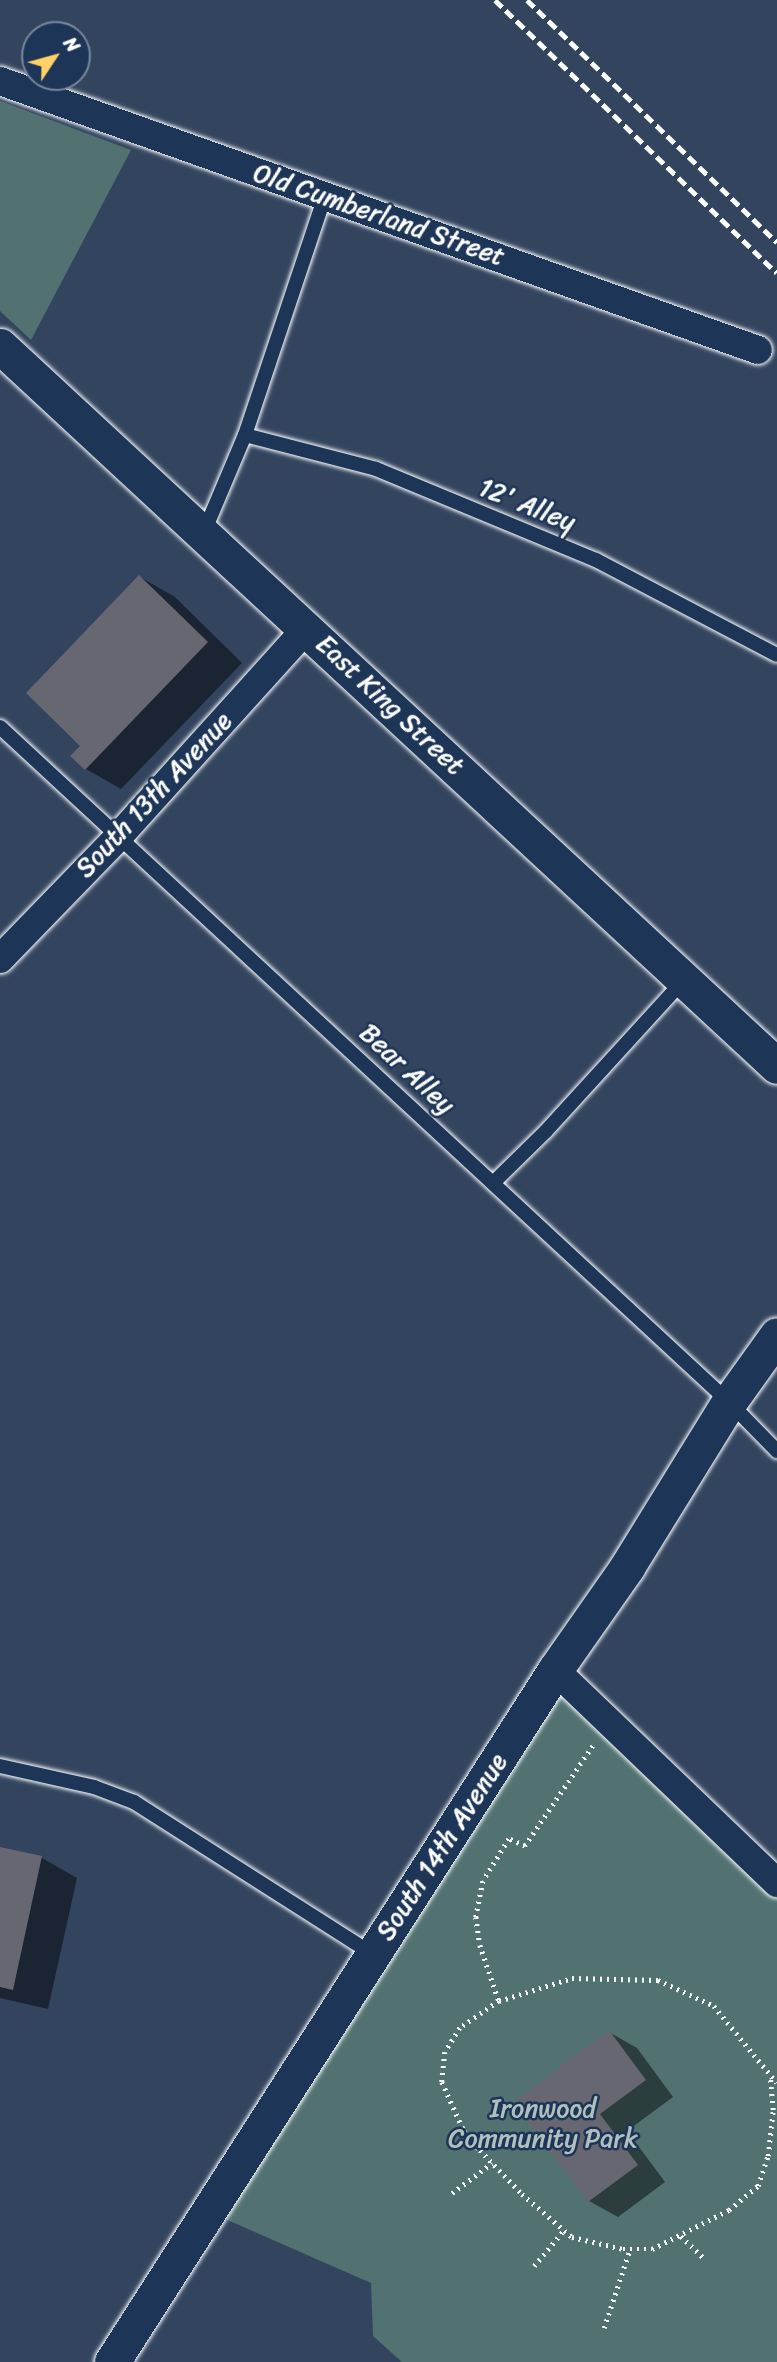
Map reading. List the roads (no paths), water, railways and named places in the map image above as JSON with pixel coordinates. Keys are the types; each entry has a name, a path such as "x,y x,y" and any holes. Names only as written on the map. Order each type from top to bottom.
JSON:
{"street":[{"name":"Old Cumberland Street","path":"0,81 758,350"},
{"name":"East King Street","path":"0,346 686,978 777,1066"},
{"name":"South 13th Avenue","path":"0,960 118,836 307,628"},
{"name":"South 14th Avenue","path":"112,2362 555,1670 627,1567 729,1402 777,1335"},
{"path":"555,1670 777,1883"}],"lane":[{"path":"204,534 245,435 325,196"},
{"name":"12' Alley","path":"245,435 376,469 596,560 777,655"},
{"name":"Bear Alley","path":"0,727 494,1183 729,1402 777,1451"},
{"path":"494,1183 546,1131 686,978"},
{"path":"0,1766 94,1787 134,1802 373,1954"}],"railway":[{"path":"495,0 777,273"},
{"path":"527,0 777,242"}],"park label":[{"name":"Ironwood Community Park","path":"543,2124"}]}
